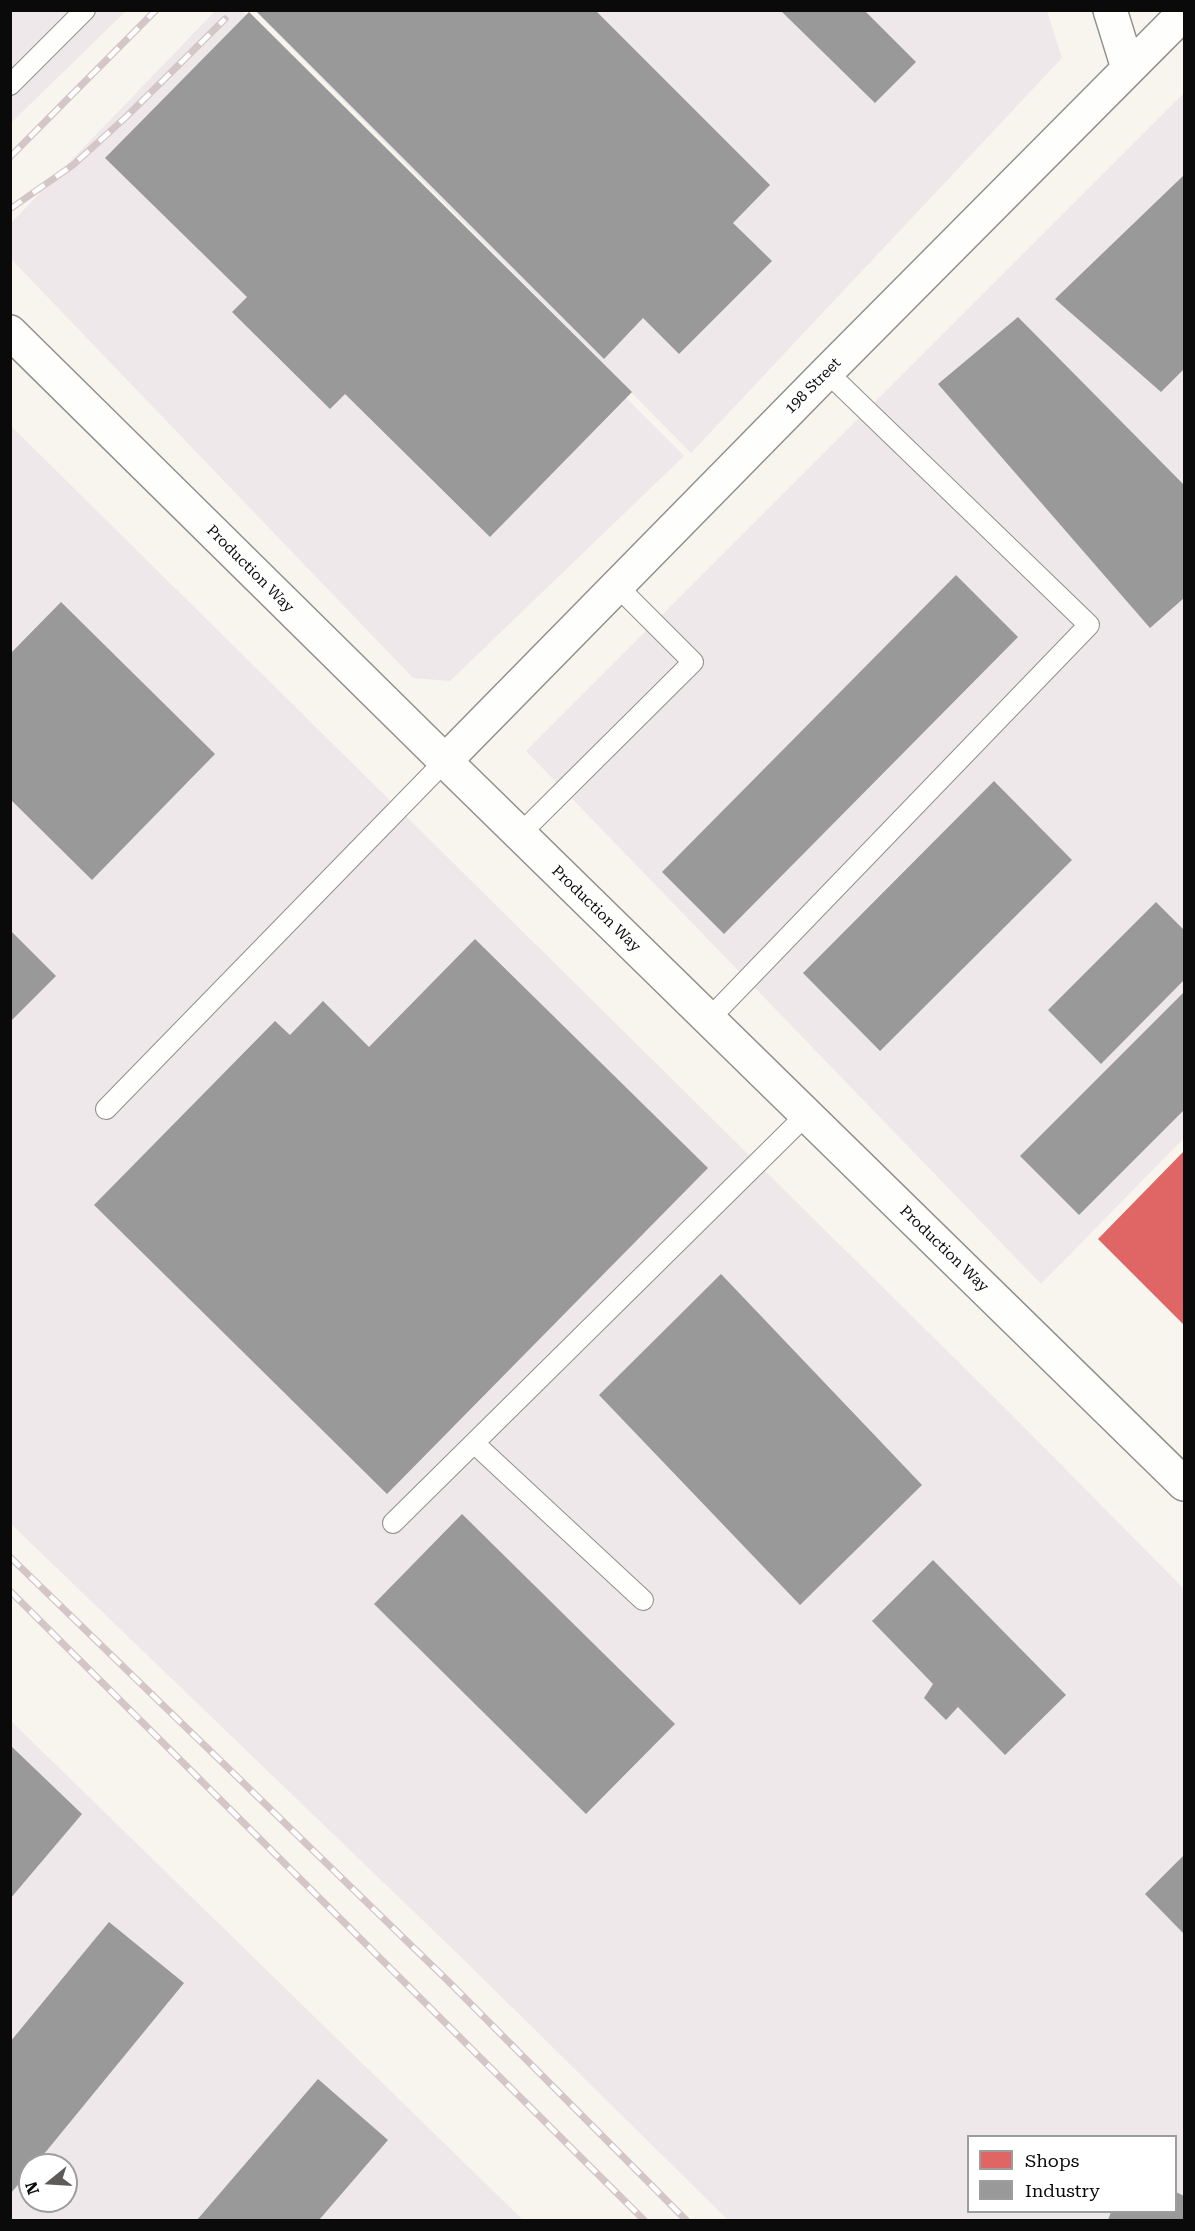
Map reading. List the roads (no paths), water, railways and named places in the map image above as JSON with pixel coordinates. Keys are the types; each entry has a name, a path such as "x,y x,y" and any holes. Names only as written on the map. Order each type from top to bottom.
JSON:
{"street":[{"path":"1110,10 1128,68"},
{"name":"198 Street","path":"445,761 827,372 1185,13"},
{"name":"Production Way","path":"10,332 1185,1484"}],"lane":[{"path":"10,85 85,10"},
{"path":"709,1019 1089,625 827,372"},
{"path":"520,834 693,662 617,586"},
{"path":"106,1110 445,761"},
{"path":"393,1523 807,1115"},
{"path":"474,1443 643,1600"}],"railway":[{"path":"10,157 156,10"},
{"path":"10,209 73,165 126,117 225,19"},
{"path":"10,1557 448,1981 686,2220"},
{"path":"10,1591 644,2220"}]}
